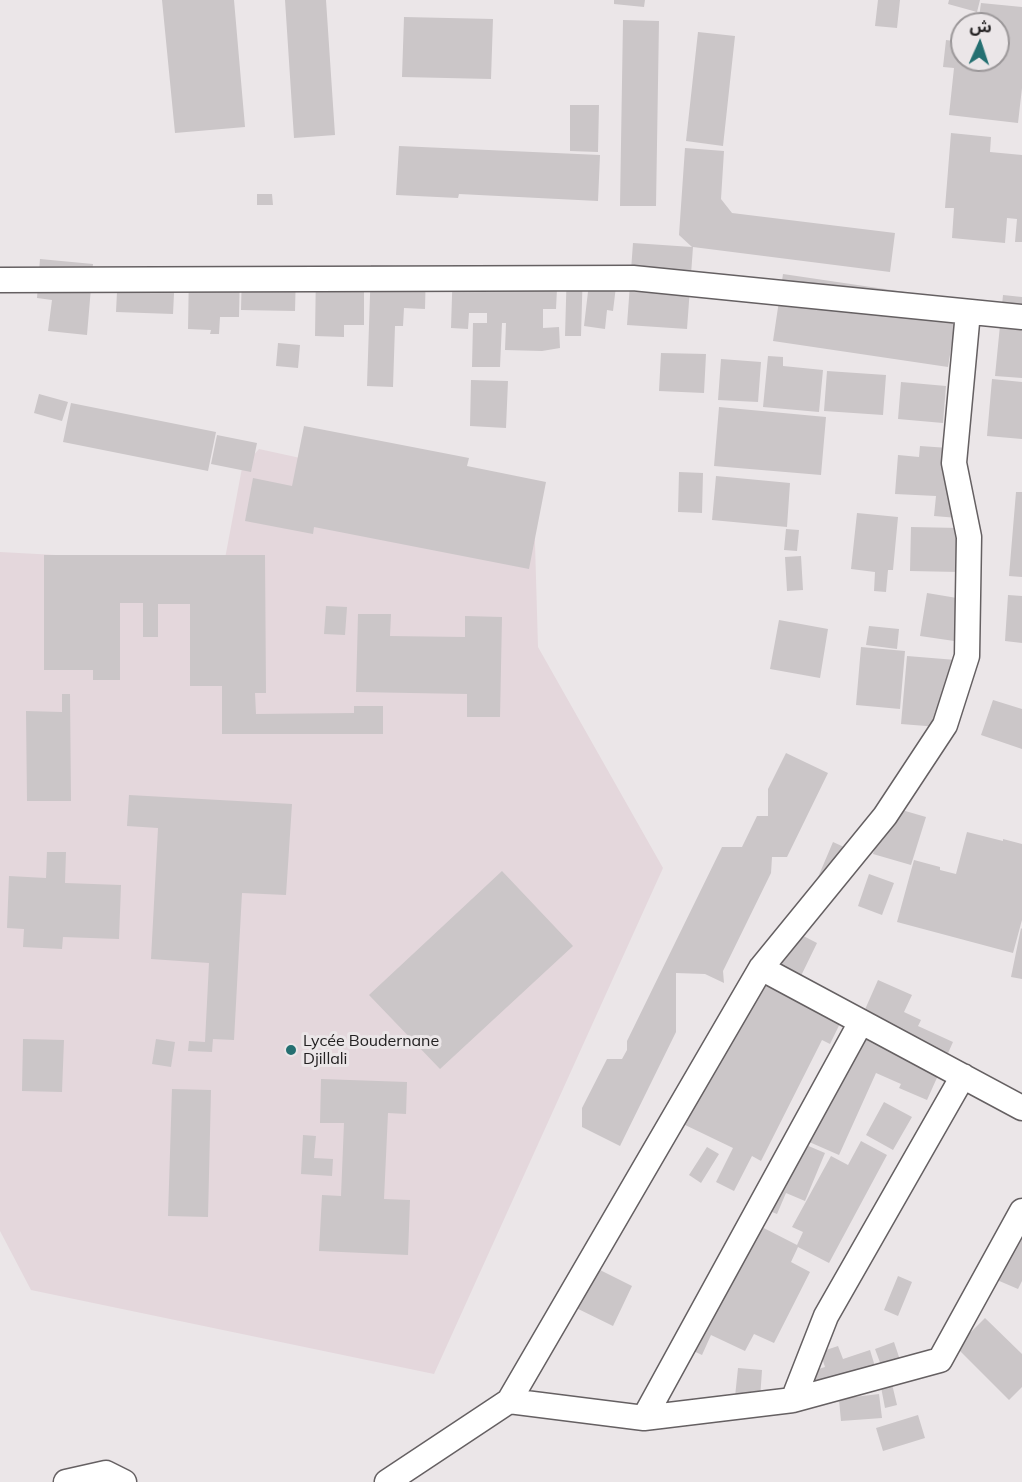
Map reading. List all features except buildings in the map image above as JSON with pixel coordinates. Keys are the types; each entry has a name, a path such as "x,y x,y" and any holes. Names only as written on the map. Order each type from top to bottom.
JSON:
{"street":[{"path":"0,280 633,278 1022,317"},
{"path":"387,1482 509,1401 761,968 885,816 945,725 967,656 969,537 954,463 968,312"},
{"path":"761,968 1022,1108"},
{"path":"644,1418 861,1022"},
{"path":"793,1400 826,1316 963,1076"},
{"path":"509,1401 644,1418 793,1400 940,1360 1022,1211"},
{"path":"66,1482 106,1473 124,1482"}],"shaded area":[{"name":"Lycée Boudernane Djillali","path":"259,449 534,509 538,647 663,868 434,1374 31,1290 0,1231 0,552 224,564 242,468"}],"place":[{"name":"Lycée Boudernane Djillali","path":"291,1050"}]}
